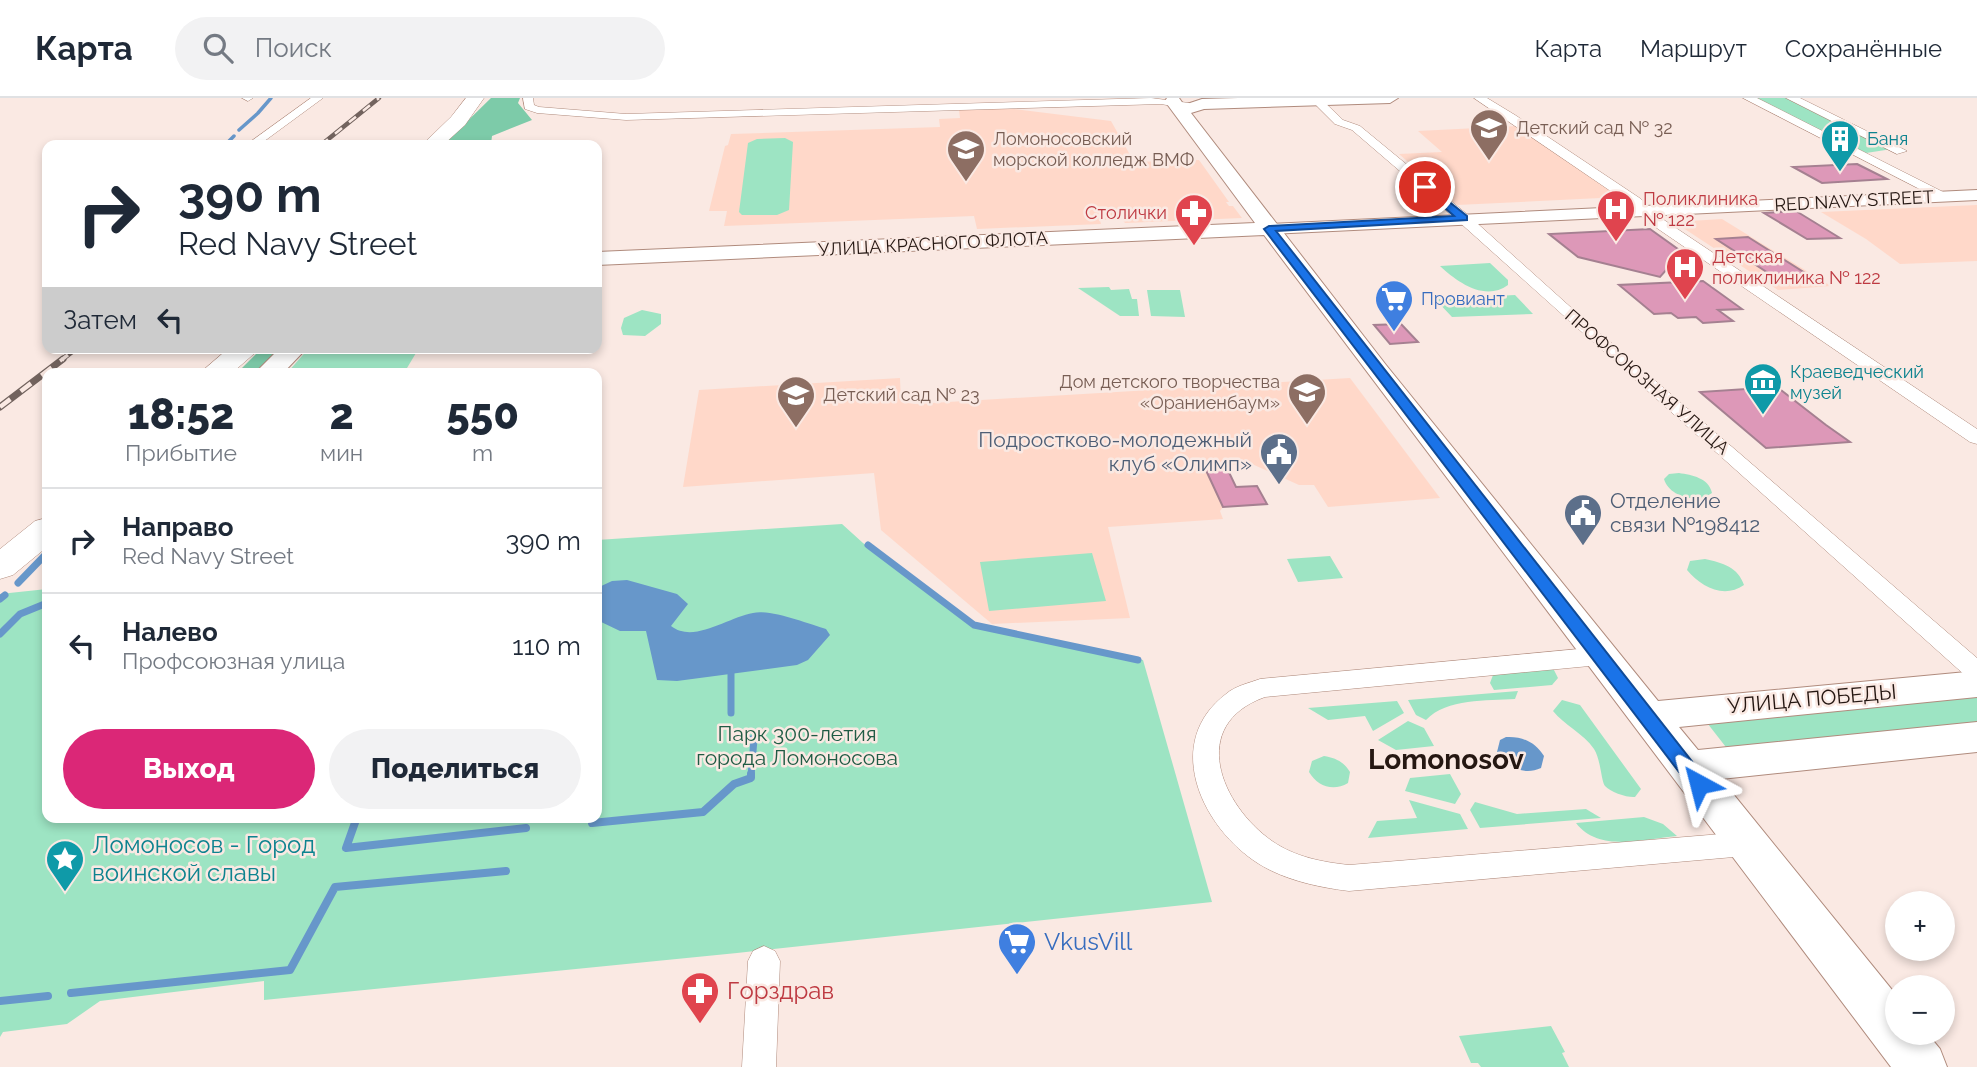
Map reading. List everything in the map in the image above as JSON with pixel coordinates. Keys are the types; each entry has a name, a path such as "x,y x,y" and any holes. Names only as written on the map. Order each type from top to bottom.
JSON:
{"main road":[{"path":"437,140 458,121 475,98"},
{"path":"1181,106 1278,98"},
{"path":"1181,106 1390,98"},
{"path":"1181,106 1269,229 1745,844 1922,1067"},
{"name":"УЛИЦА КРАСНОГО ФЛОТА","path":"602,259 1269,229"},
{"path":"273,368 289,354"},
{"path":"222,368 238,358"},
{"path":"0,552 42,519"},
{"path":"0,567 42,533"},
{"name":"УЛИЦА ПОБЕДЫ","path":"1647,716 1977,684"},
{"path":"1686,768 1977,737"}],"street":[{"path":"259,140 318,98"},
{"path":"528,98 529,107 626,117 1181,106"},
{"path":"1479,98 1513,117 1636,202 1650,217 1977,438"},
{"path":"1748,98 1944,196"},
{"path":"1791,98 1901,151 1863,156"},
{"name":"ПРОФСОЮЗНАЯ УЛИЦА","path":"1315,99 1339,122 1356,128 1463,218 1977,672"},
{"name":"RED NAVY STREET","path":"1269,229 1977,195"},
{"path":"1600,656 1269,686 1235,700 1214,722 1204,762 1209,783 1231,823 1265,852 1311,872 1349,878 1745,844"},
{"path":"759,1067 764,961"}],"shaded area":[{"name":"Ломоносовский морской колледж ВМФ","path":"1007,108 1111,121 1134,162 1199,160 1229,202 1226,202 1233,206 1242,218 1125,223 1122,219 1100,220 1101,224 977,229 974,216 724,226 727,211 709,211 725,146 728,145 731,134 940,127 939,119 960,118 959,110"},
{"name":"Детский сад № 32","path":"1518,126 1621,197 1457,205 1399,154 1442,152 1418,131"},
{"path":"1977,205 1977,261 1900,264 1866,239 1821,212"},
{"path":"1722,219 1831,286 1778,290 1674,222"},
{"path":"900,378 901,402 915,404 1350,378 1440,498 1328,507 1314,485 1299,485 1252,464 1205,466 1223,507 1220,511 1223,519 1108,527 1130,618 992,624 881,530 874,473 683,487 699,390"}],"green space":[{"path":"491,98 520,98 518,103 532,120 492,136 492,140 448,140"},
{"path":"1753,98 1788,98 1892,149 1866,153"},
{"path":"785,138 793,142 789,210 777,215 742,215 739,212 748,143 757,139"},
{"path":"1490,263 1508,280 1508,285 1499,290 1481,291 1472,288 1440,266"},
{"path":"1109,287 1111,290 1129,289 1132,299 1137,299 1139,316 1120,316 1078,288"},
{"path":"1147,290 1180,290 1185,317 1151,316"},
{"path":"1515,295 1533,314 1452,317 1435,299"},
{"path":"642,310 661,314 661,324 645,336 623,335 621,328 624,318"},
{"path":"256,354 278,354 262,368 242,368"},
{"path":"304,354 415,354 407,368 291,368"},
{"path":"1679,473 1704,481 1712,493 1699,498 1678,494 1664,479 1669,474"},
{"name":"Парк 300-летия города Ломоносова","path":"842,524 965,621 1143,660 1212,902 264,1000 264,981 100,1001 67,1024 3,1032 0,1037 0,594 42,590 42,823 602,823 602,540"},
{"path":"1092,553 1106,601 989,611 980,562"},
{"path":"1330,556 1343,578 1298,582 1287,559"},
{"path":"1705,559 1734,570 1744,585 1729,591 1706,586 1687,570 1690,561"},
{"path":"1553,668 1558,678 1552,685 1494,690 1490,683 1493,675"},
{"path":"1518,691 1515,699 1456,704 1426,720 1416,715 1408,700"},
{"path":"1977,692 1977,727 1729,751 1704,719"},
{"path":"1562,700 1580,705 1641,789 1635,797 1619,794 1605,786 1594,749 1553,711"},
{"path":"1397,701 1404,713 1373,731 1365,716 1328,720 1308,708"},
{"path":"1408,721 1424,728 1434,746 1396,750 1378,740"},
{"path":"1324,756 1336,759 1345,766 1350,772 1348,783 1331,787 1312,777 1309,772 1312,761"},
{"path":"1450,774 1461,794 1455,804 1405,791 1410,778"},
{"path":"1409,800 1460,814 1468,829 1368,838 1377,821 1417,818"},
{"path":"1475,802 1517,814 1586,809 1601,818 1480,828 1470,810"},
{"path":"1644,817 1663,824 1677,836 1609,841 1586,832 1576,823"},
{"path":"1551,1026 1565,1052 1562,1053 1569,1067 1481,1067 1478,1063 1471,1063 1459,1036"}],"water":[{"path":"627,580 677,594 688,604 671,626 680,631 700,631 743,615 761,612 826,629 830,635 808,660 797,665 677,681 657,680 646,631 620,631 602,622 602,586 612,581"},
{"path":"1506,737 1523,739 1537,747 1544,756 1541,768 1528,771 1516,769 1505,762 1497,752 1500,740"}],"building":[{"name":"Баня","path":"1857,164 1887,179 1822,183 1793,167"},
{"path":"1796,211 1840,238 1807,239 1764,213"},
{"name":"Поликлиника № 122","path":"1650,229 1682,252 1660,277 1578,257 1549,234"},
{"path":"1748,237 1813,278 1779,280 1716,239"},
{"name":"Детская поликлиника № 122","path":"1703,281 1742,309 1718,310 1733,321 1703,323 1696,317 1678,318 1671,313 1654,314 1619,285"},
{"name":"Провиант","path":"1401,324 1418,342 1390,344 1374,325"},
{"name":"Краеведческий музей","path":"1777,387 1850,442 1766,448 1700,392"},
{"name":"Подростково-молодежный клуб «Олимп»","path":"1225,464 1236,487 1257,486 1267,504 1223,507 1204,466"}],"waterway":[{"path":"258,113 271,98"},
{"path":"239,130 257,114"},
{"path":"230,140 234,136"},
{"path":"868,545 974,625 1138,660"},
{"path":"18,583 42,558"},
{"path":"0,599 5,595"},
{"path":"0,634 20,614 42,605"},
{"path":"731,673 731,713"},
{"path":"740,739 754,739 751,776"},
{"path":"602,822 703,812 734,784 751,776"},
{"path":"355,823 346,848 526,828"},
{"path":"71,993 290,970 335,887 506,871"},
{"path":"0,1001 48,996"}],"railway":[{"path":"327,140 379,98"},
{"path":"60,361 69,354"},
{"path":"51,368 63,359"},
{"path":"0,407 42,375"}],"place":[{"name":"Детский сад № 32","path":"1489,162"},
{"name":"Баня","path":"1840,173"},
{"name":"Ломоносовский морской колледж ВМФ","path":"966,183"},
{"name":"Поликлиника № 122","path":"1616,243"},
{"name":"Столички","path":"1194,247"},
{"name":"Детская поликлиника № 122","path":"1685,301"},
{"name":"Провиант","path":"1394,333"},
{"name":"Краеведческий музей","path":"1763,416"},
{"name":"Дом детского творчества «Ораниенбаум»","path":"1307,426"},
{"name":"Детский сад № 23","path":"796,429"},
{"name":"Подростково-молодежный клуб «Олимп»","path":"1279,486"},
{"name":"Отделение связи №198412","path":"1583,547"},
{"name":"Ломоносов - Город воинской славы","path":"65,893"},
{"name":"VkusVill","path":"1017,976"},
{"name":"Горздрав","path":"700,1025"}],"district":[{"name":"Lomonosov","path":"1446,759"}],"route":[{"path":"1425,187 1463,218 1269,229 1699,784"}]}
